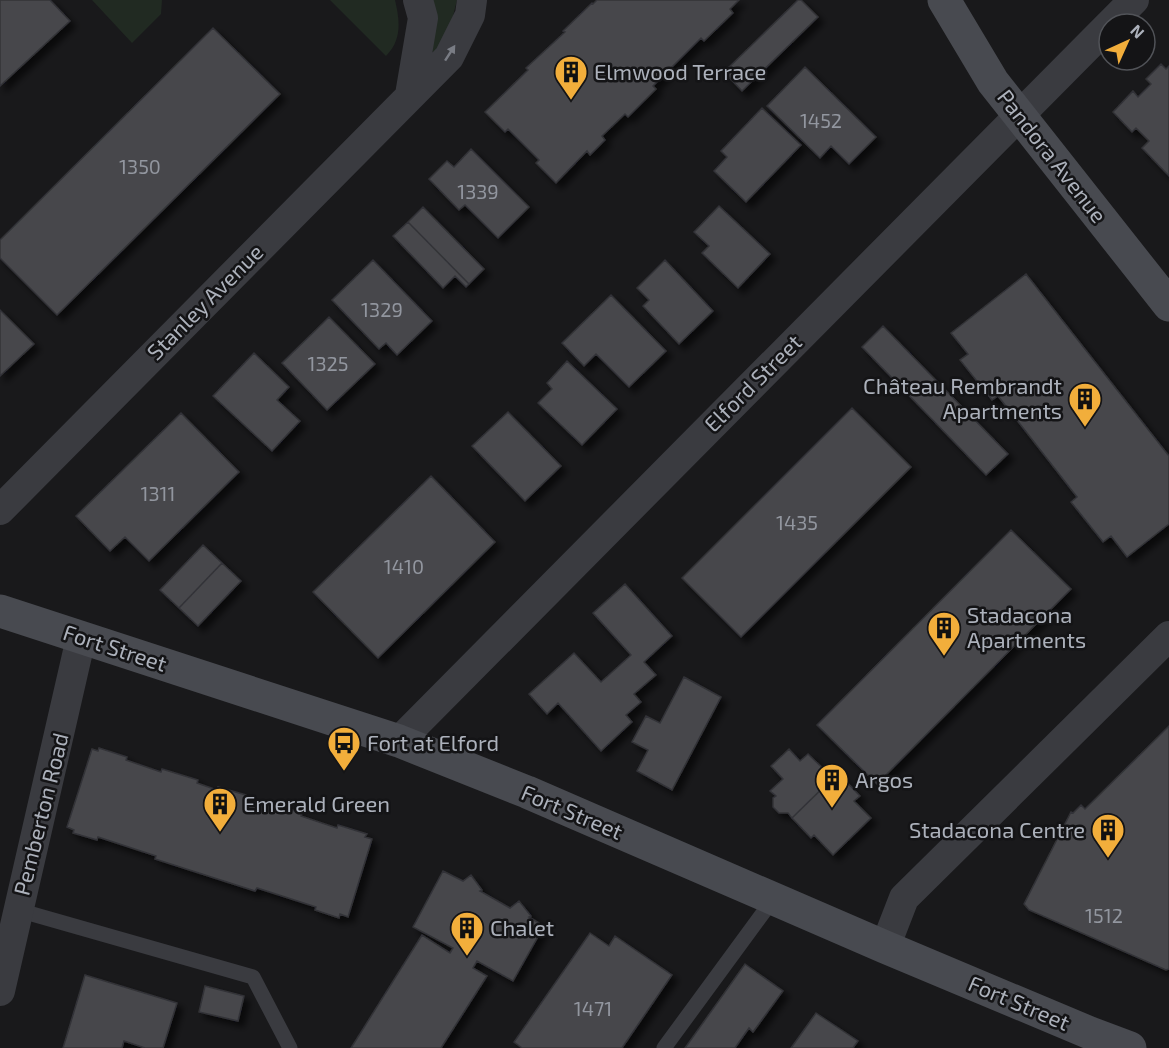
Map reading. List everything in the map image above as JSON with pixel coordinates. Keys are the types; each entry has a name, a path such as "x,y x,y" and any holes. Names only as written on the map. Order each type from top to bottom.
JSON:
{"main road":[{"path":"923,0 993,82"},
{"name":"Pandora Avenue","path":"944,0 993,82 1169,305"},
{"name":"Fort Street","path":"0,611 399,741 527,792 774,898 885,947 1085,1041 1130,1048"}],"street":[{"path":"410,95 423,18 417,0"},
{"name":"Stanley Avenue","path":"0,510 449,57 470,15 472,0"},
{"name":"Elford Street","path":"1122,12 1134,0"},
{"name":"Elford Street","path":"399,741 1097,38"},
{"path":"885,947 904,897 1169,636"},
{"name":"Pemberton Road","path":"0,991 81,638"}],"lane":[{"path":"664,1048 774,898"},
{"path":"18,910 253,977 290,1048"}],"shaded area":[{"path":"92,0 162,0 161,14 132,43"},
{"path":"330,0 395,0 398,15 397,37 386,56"},
{"path":"430,0 457,0 452,20 437,50 433,52 431,51"}],"building":[{"path":"0,0 50,0 70,21 0,86"},
{"name":"Elmwood Terrace","path":"597,0 739,0 730,9 733,13 704,41 701,38 653,86 656,89 628,117 625,114 602,136 605,140 590,155 587,151 556,183 536,163 539,160 508,129 505,132 485,112 528,70 526,68 565,32 563,31"},
{"path":"798,0 801,0 818,17 742,91 724,72"},
{"path":"213,28 280,94 57,315 0,258 0,240"},
{"path":"1161,64 1166,69 1169,66 1169,176 1142,148 1149,141 1136,128 1132,132 1113,112 1133,91 1138,97 1151,84 1146,79 1153,72 1157,72"},
{"path":"805,67 876,137 849,164 831,146 820,158 767,106"},
{"path":"762,108 801,145 746,202 714,171 727,157 721,151"},
{"path":"471,149 529,207 498,238 465,205 459,210 429,179 447,161 454,167"},
{"path":"719,206 770,254 738,288 702,253 709,246 694,232"},
{"path":"423,207 484,269 469,284 408,222"},
{"path":"408,222 469,284 466,287 455,276 443,288 393,236"},
{"path":"373,260 432,321 397,355 386,343 379,349 332,300"},
{"path":"665,260 713,311 679,344 643,306 649,300 637,288"},
{"name":"Château Rembrandt Apartments","path":"1026,274 1169,456 1169,524 1127,557 1111,536 1103,542 1071,502 1077,497 998,396 992,400 960,360 968,354 951,333"},
{"path":"611,295 666,351 629,387 596,354 584,366 562,343"},
{"path":"0,310 34,344 0,376"},
{"path":"329,317 375,364 327,410 282,363"},
{"path":"883,326 1008,454 986,475 862,347"},
{"path":"254,353 289,387 277,400 300,421 272,451 213,396"},
{"path":"567,361 617,409 582,445 538,403 552,389 547,383"},
{"path":"852,408 911,467 741,637 682,578"},
{"path":"508,412 561,466 525,501 472,446"},
{"path":"181,413 239,472 149,561 125,537 110,551 76,516"},
{"path":"431,476 495,542 378,658 313,592"},
{"name":"Stadacona Apartments","path":"1011,530 1071,589 877,784 817,725"},
{"path":"203,545 222,563 179,608 160,590"},
{"path":"222,563 241,581 198,626 179,608"},
{"path":"625,584 672,636 644,662 656,675 634,694 641,702 626,715 632,722 601,751 558,703 547,714 529,694 574,653 601,682 631,655 593,613"},
{"path":"684,677 721,697 672,790 637,771 648,750 632,742 646,716 660,723"},
{"name":"Stadacona Centre","path":"1169,726 1169,969 1166,970 1029,910 1024,904 1071,812 1073,813 1081,805 1085,809"},
{"name":"Emerald Green","path":"99,748 161,772 162,769 198,780 197,783 217,790 218,787 246,795 245,798 265,805 266,802 302,813 301,816 337,828 338,825 367,834 365,837 372,839 348,917 340,914 339,918 315,910 316,907 257,888 255,891 155,859 156,856 98,837 97,840 73,833 74,830 67,827 92,749 98,751"},
{"path":"789,749 800,761 808,754 833,778 792,818 788,813 779,813 773,807 773,798 776,796 770,791 783,779 771,766"},
{"name":"Argos","path":"838,773 860,796 854,801 871,818 833,855 814,835 811,838 792,818"},
{"name":"Chalet","path":"443,871 463,881 471,875 482,890 480,891 510,908 519,901 531,916 529,917 544,926 513,981 477,961 473,968 487,976 441,1048 351,1048 422,935 450,953 453,948 413,927"},
{"path":"590,933 609,946 615,936 672,975 622,1048 522,1048 514,1042"},
{"path":"745,964 783,991 753,1032 749,1028 735,1048 685,1048"},
{"path":"85,975 177,1003 163,1048 145,1048 124,1041 122,1048 63,1048"},
{"path":"205,986 244,996 238,1021 199,1012"},
{"path":"816,1013 858,1041 853,1048 791,1048"}],"place":[{"name":"Elmwood Terrace","path":"571,101"},
{"name":"Château Rembrandt Apartments","path":"1085,428"},
{"name":"Stadacona Apartments","path":"944,657"},
{"name":"Fort at Elford","path":"344,772"},
{"name":"Argos","path":"832,809"},
{"name":"Emerald Green","path":"220,833"},
{"name":"Stadacona Centre","path":"1108,859"},
{"name":"Chalet","path":"467,957"}]}
